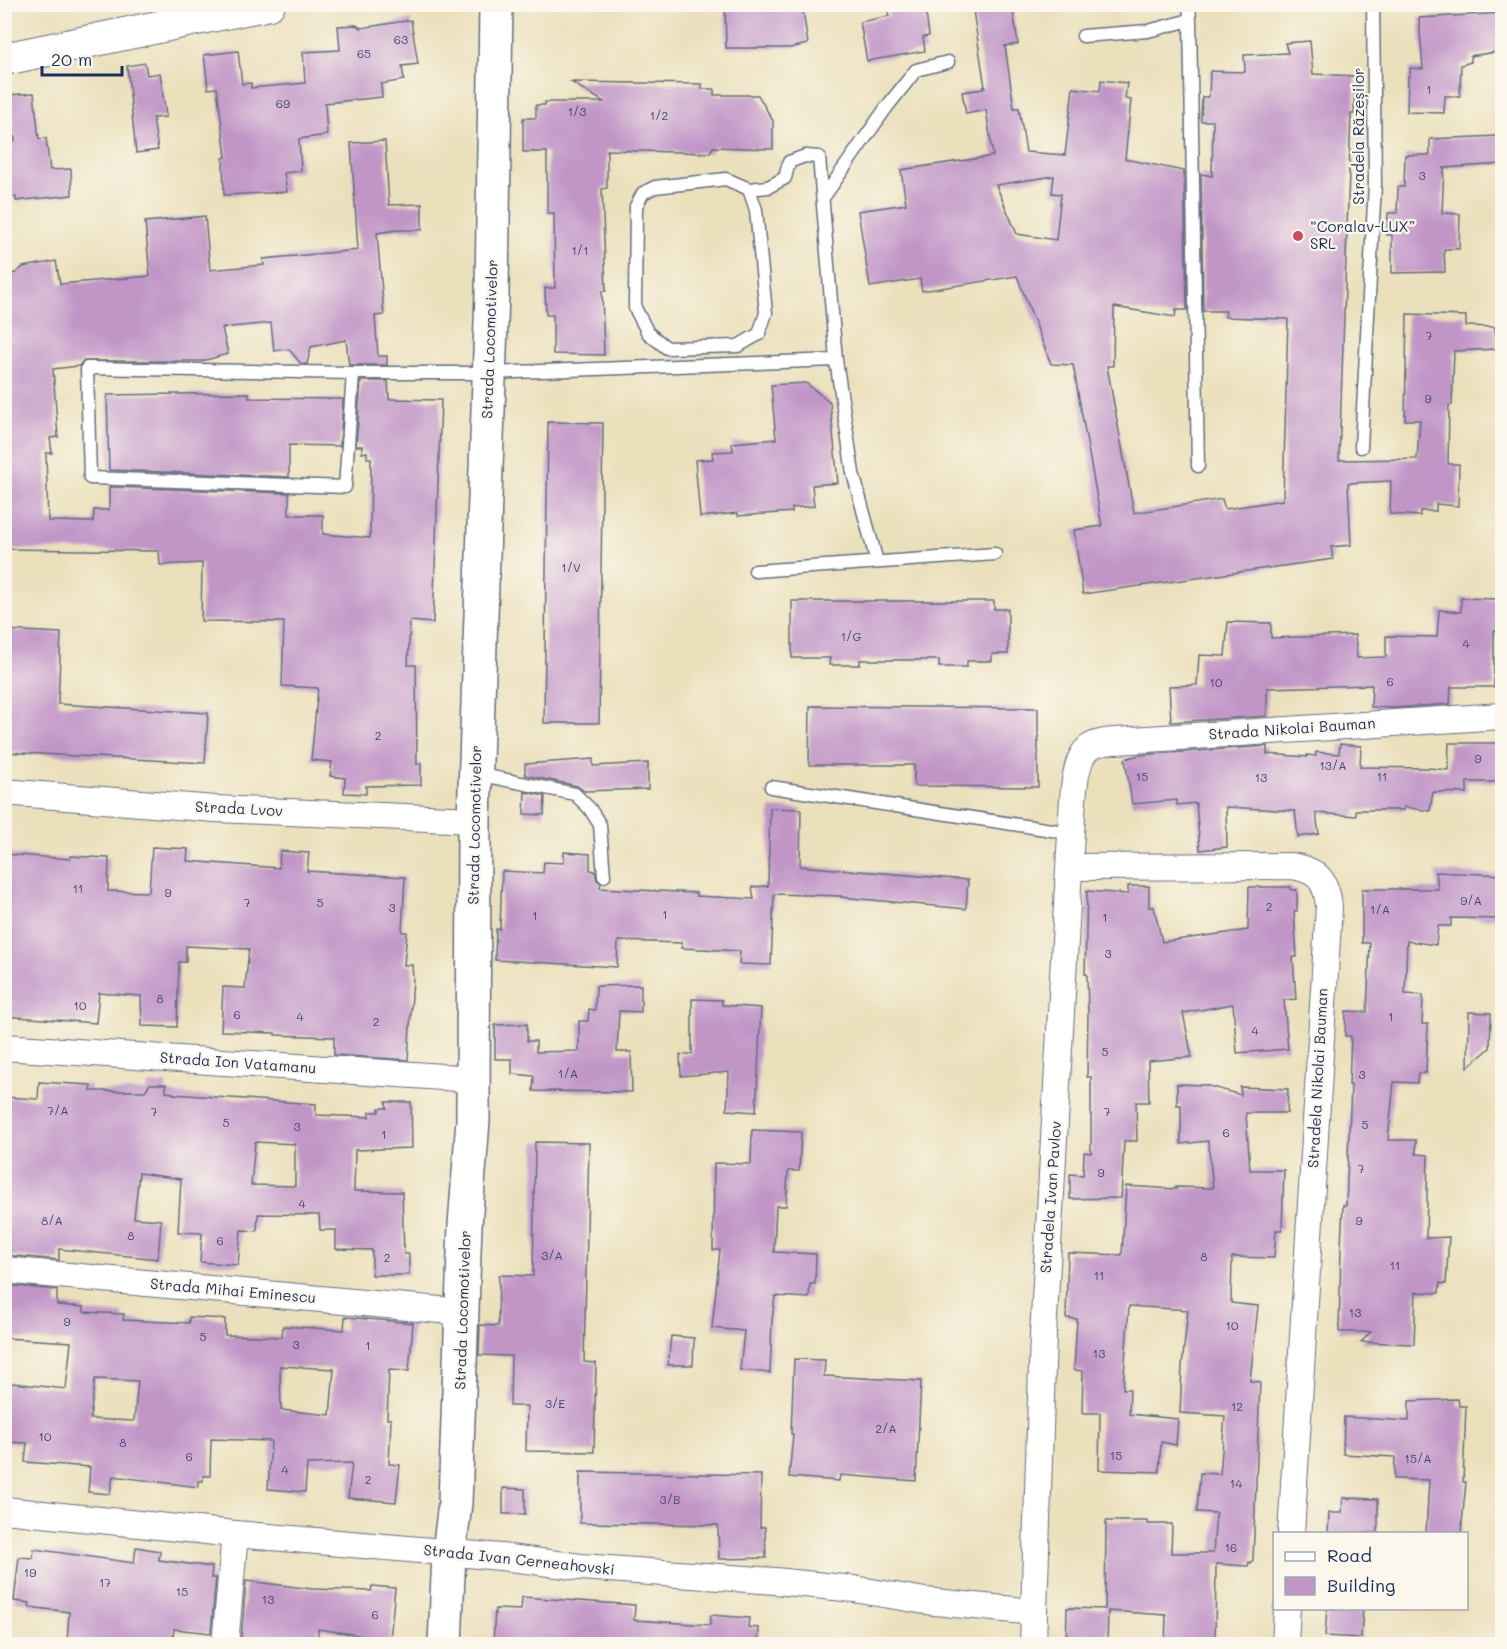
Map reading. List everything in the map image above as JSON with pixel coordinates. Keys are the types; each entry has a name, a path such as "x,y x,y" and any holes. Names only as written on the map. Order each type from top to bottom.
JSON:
{"main road":[{"name":"Strada Locomotivelor","path":"445,1644 449,1553 456,1503 465,1225 473,1120 474,820 489,373 496,4"}],"street":[{"path":"4,59 269,4"},
{"name":"Strada Nikolai Bauman","path":"1084,752 1099,743 1132,740 1503,716"},
{"name":"Stradela Ivan Pavlov","path":"1033,1644 1042,1336 1071,833 1076,772 1084,752"},
{"name":"Strada Lvov","path":"4,792 215,808 474,820"},
{"name":"Stradela Nikolai Bauman","path":"1070,867 1291,866 1307,869 1319,876 1327,891 1329,906 1291,1532"},
{"name":"Strada Ion Vatamanu","path":"4,1047 472,1079"},
{"name":"Strada Mihai Eminescu","path":"4,1270 462,1312"},
{"name":"Strada Ivan Cerneahovski","path":"4,1510 235,1534 501,1557 581,1567 842,1588 925,1601 1033,1612"},
{"path":"225,1644 235,1534"},
{"path":"1285,1644 1287,1610"}],"lane":[{"path":"1189,4 1198,466"},
{"name":"Stradela Răzeșilor","path":"1361,447 1376,184 1373,4"},
{"path":"1083,36 1148,31 1190,20"},
{"path":"823,198 886,108 916,70 948,62"},
{"path":"750,189 756,210 766,313 759,334 738,346 667,348 648,333 634,308 636,206 643,193 655,187 726,179 750,189 768,187 785,178 789,162 805,156 819,157 836,360 853,473 877,562"},
{"path":"353,373 345,487 90,478 87,368 489,373 836,360"},
{"path":"755,571 995,555"},
{"path":"476,774 575,794 590,809 600,825 604,876"},
{"path":"771,787 1071,833"}],"building":[{"path":"725,4 796,4 796,12 803,10 808,44 790,48 726,48"},
{"path":"886,4 925,6 929,36 923,37 925,51 867,61 860,22 889,16"},
{"path":"972,4 1012,4 1018,44 1005,46 1014,108 1019,108 1026,152 1065,155 1073,88 1100,91 1101,80 1127,83 1125,99 1131,100 1125,159 1184,171 1187,310 1176,310 1175,317 1114,307 1113,366 1107,366 1134,513 1222,499 1225,509 1283,500 1288,319 1225,317 1226,311 1203,311 1201,174 1212,176 1213,121 1201,121 1202,97 1209,97 1210,71 1245,72 1244,55 1288,53 1285,43 1310,41 1313,74 1355,76 1354,114 1351,114 1339,460 1417,459 1420,420 1405,420 1407,314 1466,316 1466,326 1495,327 1497,349 1454,351 1452,405 1449,405 1448,464 1459,464 1458,506 1436,504 1436,511 1420,511 1420,516 1390,514 1391,481 1348,483 1351,545 1331,547 1333,559 1083,594 1074,530 1102,526 1073,365 1051,364 1017,276 922,291 920,279 870,287 858,211 906,204 901,170 993,156 986,110 966,114 962,92 985,87","holes":["1054,176 1052,193 1061,194 1056,240 1017,234 996,185"]},
{"path":"1503,13 1503,51 1470,56 1471,62 1461,65 1460,96 1445,96 1444,113 1407,112 1410,68 1423,69 1419,18"},
{"path":"411,20 418,64 402,66 404,80 381,84 382,97 325,103 327,135 299,139 301,171 284,173 287,192 224,195 223,158 226,157 217,88 208,89 204,55 238,51 242,84 251,83 251,88 305,83 303,52 340,50 338,26 356,25 361,28"},
{"path":"145,63 147,75 160,73 166,117 153,118 158,150 136,153 127,66"},
{"path":"571,82 702,84 702,89 714,89 714,95 758,95 773,121 773,149 713,147 710,153 607,150 607,188 602,189 606,291 602,291 604,355 553,354 553,315 546,315 545,288 555,288 554,213 547,213 547,152 523,152 523,118 536,118 536,105 545,105 545,102 604,102"},
{"path":"34,93 39,139 46,138 50,170 71,169 72,195 16,201 16,197 4,199 4,143 15,141 9,95"},
{"path":"1497,136 1497,139 1503,139 1503,164 1444,168 1442,213 1460,214 1459,249 1444,249 1445,272 1392,273 1392,235 1387,235 1388,213 1397,213 1398,187 1404,187 1405,155 1430,155 1430,139"},
{"path":"385,141 389,205 422,204 422,230 377,233 384,315 375,316 378,356 387,356 387,365 349,365 346,340 311,347 307,364 301,364 289,349 274,351 271,323 222,328 228,354 202,361 83,361 79,366 53,369 58,437 50,438 52,453 46,453 48,521 93,522 94,510 109,510 109,487 289,493 289,515 323,515 323,534 370,538 371,458 367,458 367,452 362,453 362,446 356,446 361,381 388,381 389,399 441,400 433,623 410,621 408,665 416,665 417,764 421,763 421,785 366,786 366,794 344,793 345,778 330,776 332,762 311,760 318,688 282,686 284,622 201,621 202,563 160,565 159,551 4,549 4,275 16,273 23,267 56,261 60,284 150,276 145,222 205,216 210,270 264,265 263,259 358,250 351,143"},
{"path":"806,383 830,402 838,483 812,485 814,506 792,508 792,512 738,516 738,513 700,517 695,460 713,459 712,452 733,451 732,443 776,439 771,385"},
{"path":"249,393 249,398 343,399 340,446 289,445 289,477 109,470 107,395"},
{"path":"548,422 603,423 599,723 544,723"},
{"path":"1461,598 1499,599 1498,604 1503,604 1503,631 1494,631 1494,687 1451,687 1450,704 1393,708 1371,707 1372,685 1267,688 1267,716 1171,722 1169,686 1197,685 1199,655 1225,656 1228,622 1271,623 1271,638 1355,635 1357,658 1386,657 1386,636 1437,637 1439,610 1461,612"},
{"path":"792,601 994,601 994,609 1008,609 1008,654 992,654 992,661 967,661 967,667 939,667 939,660 860,660 860,665 829,665 830,658 792,658"},
{"path":"4,630 61,633 58,704 208,713 205,763 4,752"},
{"path":"810,706 1038,708 1038,787 914,786 914,765 809,765"},
{"path":"1449,743 1503,743 1503,782 1467,782 1467,793 1433,792 1430,811 1404,807 1404,810 1356,810 1356,816 1316,813 1319,834 1298,837 1295,811 1226,807 1227,847 1200,850 1196,803 1177,805 1177,800 1132,804 1125,759 1139,755 1267,746 1267,754 1307,757 1307,755 1316,756 1316,752 1339,754 1340,744 1361,746 1360,767 1448,770"},
{"path":"593,759 593,766 648,763 648,789 584,791 577,786 525,775 525,764"},
{"path":"525,792 545,796 544,815 524,814"},
{"path":"770,808 801,809 800,866 968,880 966,909 841,896 774,894 771,965 739,964 740,951 681,948 682,943 618,941 617,967 495,960 496,929 500,929 502,871 543,873 544,862 564,863 564,852 590,854 590,870 595,871 597,880 601,883 600,888 696,893 696,896 754,899 752,887 768,886"},
{"path":"152,847 188,849 187,861 279,868 280,851 309,853 307,871 405,877 402,932 407,932 404,965 412,965 413,978 408,1060 334,1055 334,1037 221,1031 223,987 245,988 249,949 186,946 186,962 179,962 177,1027 142,1026 141,996 99,993 96,1023 4,1016 4,979 10,933 4,932 4,854 70,859 70,856 109,858 108,891 149,892"},
{"path":"1436,872 1503,875 1503,903 1500,903 1499,919 1451,918 1451,926 1438,926 1436,945 1407,941 1405,994 1423,995 1422,1024 1428,1024 1426,1073 1418,1073 1417,1083 1394,1082 1388,1140 1416,1140 1416,1154 1428,1155 1426,1238 1449,1237 1446,1284 1440,1283 1439,1293 1416,1292 1414,1344 1361,1342 1371,1332 1339,1332 1341,1246 1343,1205 1346,1205 1351,1085 1349,1085 1351,1036 1345,1036 1346,1011 1367,1012 1370,943 1362,943 1362,889 1438,889"},
{"path":"1128,886 1149,886 1149,907 1154,907 1162,942 1248,930 1249,887 1291,887 1291,890 1297,890 1297,911 1294,911 1297,957 1293,957 1296,999 1284,1000 1288,1049 1237,1053 1233,1004 1183,1013 1192,1057 1148,1061 1149,1102 1136,1102 1137,1141 1124,1141 1121,1198 1070,1199 1070,1174 1083,1175 1084,1152 1091,1153 1091,1077 1087,1077 1088,1013 1087,974 1085,974 1087,891 1128,894"},
{"path":"641,985 641,1012 619,1011 617,1052 631,1052 632,1092 533,1091 534,1076 512,1074 512,1059 495,1059 495,1025 527,1024 527,1041 536,1041 536,1052 579,1051 579,1021 588,1021 589,1009 595,1010 596,986"},
{"path":"692,999 722,1000 722,1005 761,1008 756,1112 727,1110 729,1072 681,1076 680,1055 692,1054"},
{"path":"1469,1012 1491,1013 1490,1048 1468,1067"},
{"path":"39,1082 91,1085 91,1091 145,1091 150,1084 166,1084 166,1092 173,1094 316,1104 316,1115 369,1117 369,1112 379,1112 379,1108 387,1108 386,1102 411,1102 412,1148 355,1150 354,1191 402,1192 404,1254 409,1254 409,1275 372,1275 372,1250 336,1249 336,1230 320,1230 319,1215 258,1214 257,1231 241,1230 238,1265 200,1262 202,1233 178,1232 181,1179 139,1173 134,1218 161,1220 158,1259 59,1249 59,1260 4,1255 4,1097 38,1099","holes":["255,1142 295,1144 295,1186 251,1185"]},
{"path":"1177,1084 1205,1085 1241,1095 1240,1087 1288,1089 1287,1113 1246,1113 1250,1170 1284,1170 1282,1230 1276,1230 1274,1258 1232,1257 1231,1303 1258,1306 1250,1381 1260,1382 1253,1560 1248,1566 1216,1564 1215,1644 1165,1644 1166,1615 1108,1611 1107,1644 1066,1644 1067,1608 1105,1609 1106,1521 1147,1521 1147,1524 1172,1524 1171,1553 1213,1553 1216,1513 1197,1512 1200,1473 1220,1474 1225,1416 1180,1413 1188,1310 1129,1306 1123,1389 1130,1389 1129,1414 1178,1419 1176,1445 1161,1442 1159,1472 1099,1470 1100,1413 1082,1413 1083,1371 1074,1370 1077,1319 1066,1318 1068,1253 1122,1255 1126,1186 1176,1189 1176,1187 1213,1188 1208,1141 1181,1144 1181,1105 1177,1105"},
{"path":"752,1130 801,1132 799,1171 788,1171 786,1206 776,1206 774,1252 816,1254 815,1284 810,1284 809,1298 775,1296 770,1373 740,1370 744,1331 712,1328 720,1250 713,1250 714,1163 751,1164"},
{"path":"535,1142 589,1143 584,1362 596,1363 594,1452 526,1451 527,1406 510,1406 511,1356 479,1355 480,1325 498,1326 499,1275 533,1276"},
{"path":"4,1285 57,1290 57,1305 84,1307 84,1312 124,1314 123,1320 189,1323 189,1317 225,1319 225,1335 282,1337 283,1326 344,1330 345,1317 413,1323 409,1371 389,1370 387,1419 391,1419 389,1464 400,1465 396,1502 348,1498 352,1463 307,1464 305,1492 268,1489 271,1441 211,1439 210,1476 203,1476 203,1481 198,1481 198,1487 113,1476 110,1494 88,1492 90,1467 25,1462 27,1443 4,1442 4,1382 66,1389 71,1342 4,1338","holes":["280,1366 334,1369 330,1415 281,1410","95,1379 138,1381 134,1421 90,1419"]},
{"path":"671,1336 694,1338 693,1365 668,1365"},
{"path":"794,1359 825,1360 824,1376 921,1381 916,1481 840,1475 839,1481 789,1477 793,1434 791,1434"},
{"path":"1458,1399 1459,1406 1466,1406 1463,1482 1466,1482 1461,1532 1426,1532 1429,1480 1394,1479 1395,1457 1343,1454 1344,1417 1409,1421 1409,1401"},
{"path":"580,1472 761,1475 760,1527 765,1527 766,1558 719,1559 718,1525 580,1523"},
{"path":"503,1488 525,1489 525,1514 503,1514"},
{"path":"1343,1498 1378,1499 1378,1532 1328,1532 1329,1513 1342,1513"},
{"path":"136,1547 160,1551 159,1560 212,1567 211,1578 216,1578 211,1633 174,1629 172,1644 67,1644 69,1612 29,1607 30,1603 14,1601 19,1557 33,1558 34,1549 134,1563"},
{"path":"246,1581 313,1589 371,1591 372,1586 395,1588 390,1640 389,1642 359,1639 359,1635 318,1629 318,1644 241,1639"},
{"path":"522,1597 635,1605 634,1620 710,1625 711,1615 749,1618 748,1627 759,1628 758,1644 493,1644 495,1609 521,1610"},
{"path":"1327,1610 1363,1610 1361,1638 1325,1636"}],"place":[{"name":"“Coralav-LUX” SRL","path":"1298,236"}]}
